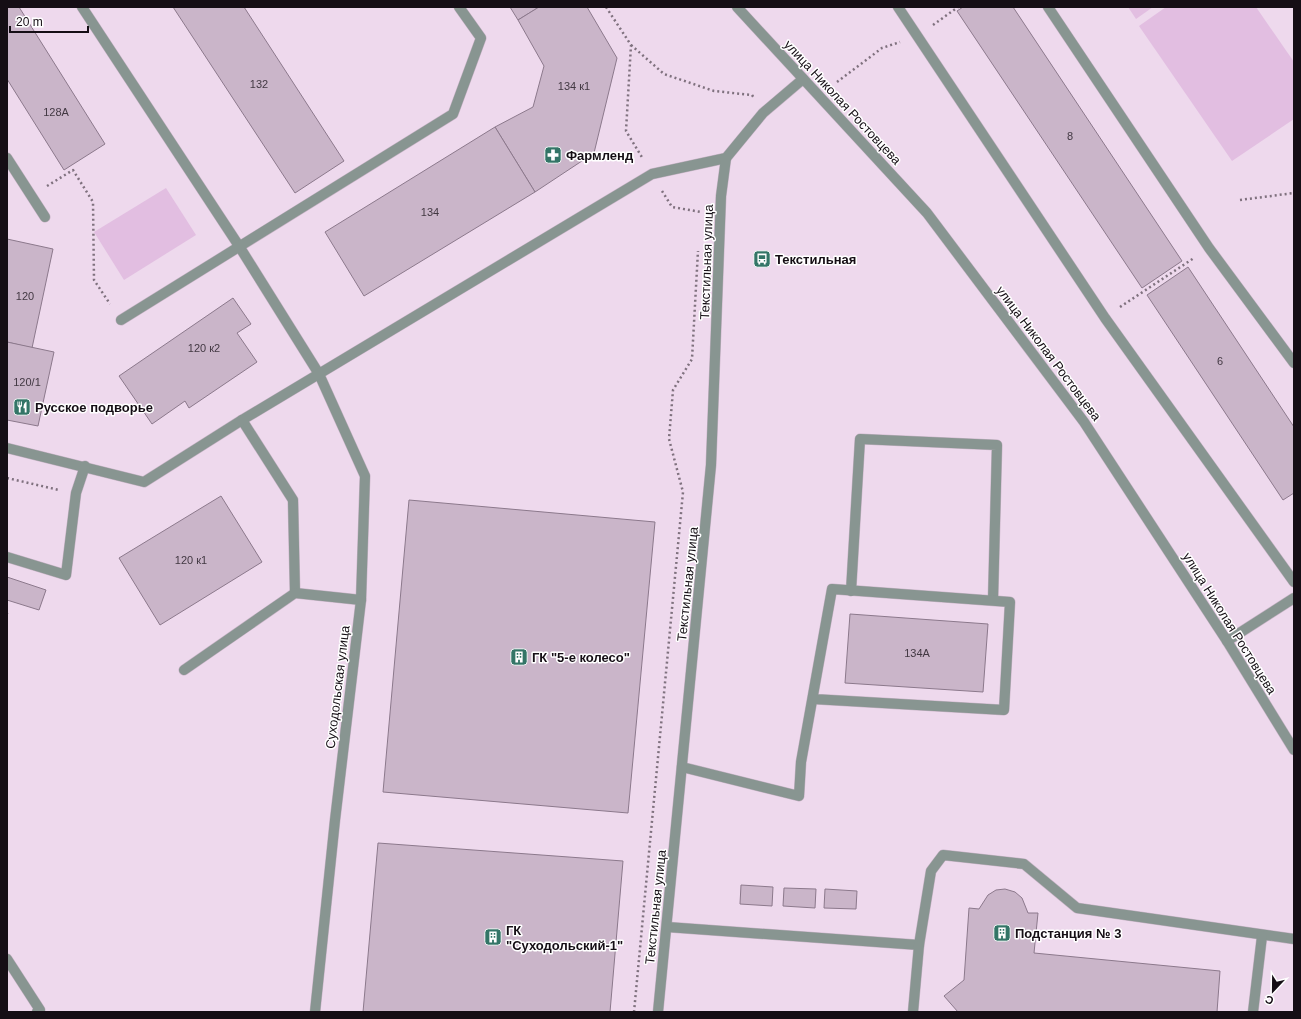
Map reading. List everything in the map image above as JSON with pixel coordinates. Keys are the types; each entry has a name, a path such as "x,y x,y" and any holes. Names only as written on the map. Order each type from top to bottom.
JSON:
{"street":[{"name":"Суходольская улица","path":"82,7 239,246 318,374 365,476 361,600 335,820 315,1012"},
{"path":"121,320 453,114 481,38 459,7"},
{"name":"улица Николая Ростовцева","path":"737,7 927,213 1084,422 1227,641 1294,750"},
{"path":"898,7 1105,318 1294,582"},
{"path":"1048,7 1209,248 1294,363"},
{"path":"7,448 85,466 144,482 242,420 652,174 726,158 763,113 803,79"},
{"path":"7,158 45,217"},
{"name":"Текстильная улица","path":"658,1012 711,465 721,196 726,158"},
{"path":"242,420 293,500 295,593"},
{"path":"851,591 860,439 997,445 993,600"},
{"path":"7,557 66,575 76,493 85,466"},
{"path":"682,767 799,796 802,762 813,698 832,589 1010,602 1004,710 813,698"},
{"path":"184,670 295,593 361,600"},
{"path":"1227,641 1294,598"},
{"path":"913,1012 919,945 931,871 943,855 1024,864 1076,908 1262,936 1294,939"},
{"path":"666,927 919,945"},
{"path":"1253,1012 1262,936"},
{"path":"7,959 40,1010 37,1012"}],"path":[{"path":"606,7 631,45 664,74 714,91 752,95 763,113"},
{"path":"836,82 882,48 916,36 958,7"},
{"path":"631,45 626,131 672,207 701,211 700,218"},
{"path":"31,196 73,170 93,202 94,280 121,320"},
{"path":"1240,200 1294,193"},
{"path":"1105,318 1209,248"},
{"path":"634,1012 683,492 669,439 672,397 673,390 692,360 698,249"},
{"path":"7,478 76,493"}],"shaded area":[{"path":"1128,7 1153,7 1136,19"},
{"path":"1166,7 1256,7 1294,62 1294,119 1232,161 1139,26"},
{"path":"166,188 196,235 124,280 94,232"}],"building":[{"path":"7,7 19,7 105,144 64,170 7,79"},
{"path":"173,7 244,7 344,161 295,193"},
{"path":"510,7 539,7 518,20"},
{"path":"539,7 587,7 617,58 594,153 535,192 495,127 533,107 544,66 518,20"},
{"path":"963,7 1013,7 1182,261 1142,288 957,11"},
{"path":"495,127 535,192 364,296 325,232"},
{"path":"7,239 53,249 32,348 7,342"},
{"path":"1188,267 1294,427 1294,493 1283,500 1147,295"},
{"path":"233,298 251,324 237,333 257,362 189,408 185,401 152,424 119,376"},
{"path":"7,342 54,352 38,426 7,420"},
{"path":"221,496 262,562 160,625 119,558"},
{"name":"ГК \"5-е колесо\"","path":"409,500 655,522 628,813 383,792"},
{"path":"7,577 46,590 39,610 7,600"},
{"path":"850,614 988,624 983,692 845,683"},
{"name":"ГК \"Суходольский-1\"","path":"378,843 623,861 610,1012 363,1012"},
{"path":"741,885 773,887 772,906 740,904"},
{"path":"784,888 816,889 815,908 783,906"},
{"path":"825,889 857,891 856,909 824,908"},
{"name":"Подстанция № 3","path":"1005,889 1015,892 1022,898 1028,913 1038,913 1034,953 1220,971 1217,1012 958,1012 944,996 964,980 969,908 979,909 988,895 996,890"}],"place":[{"name":"Фармленд","path":"553,155"},
{"name":"Текстильная","path":"762,259"},
{"name":"Русское подворье","path":"22,407"},
{"name":"ГК \"5-е колесо\"","path":"519,657"},
{"name":"Подстанция № 3","path":"1002,933"},
{"name":"ГК \"Суходольский-1\"","path":"493,937"}]}
